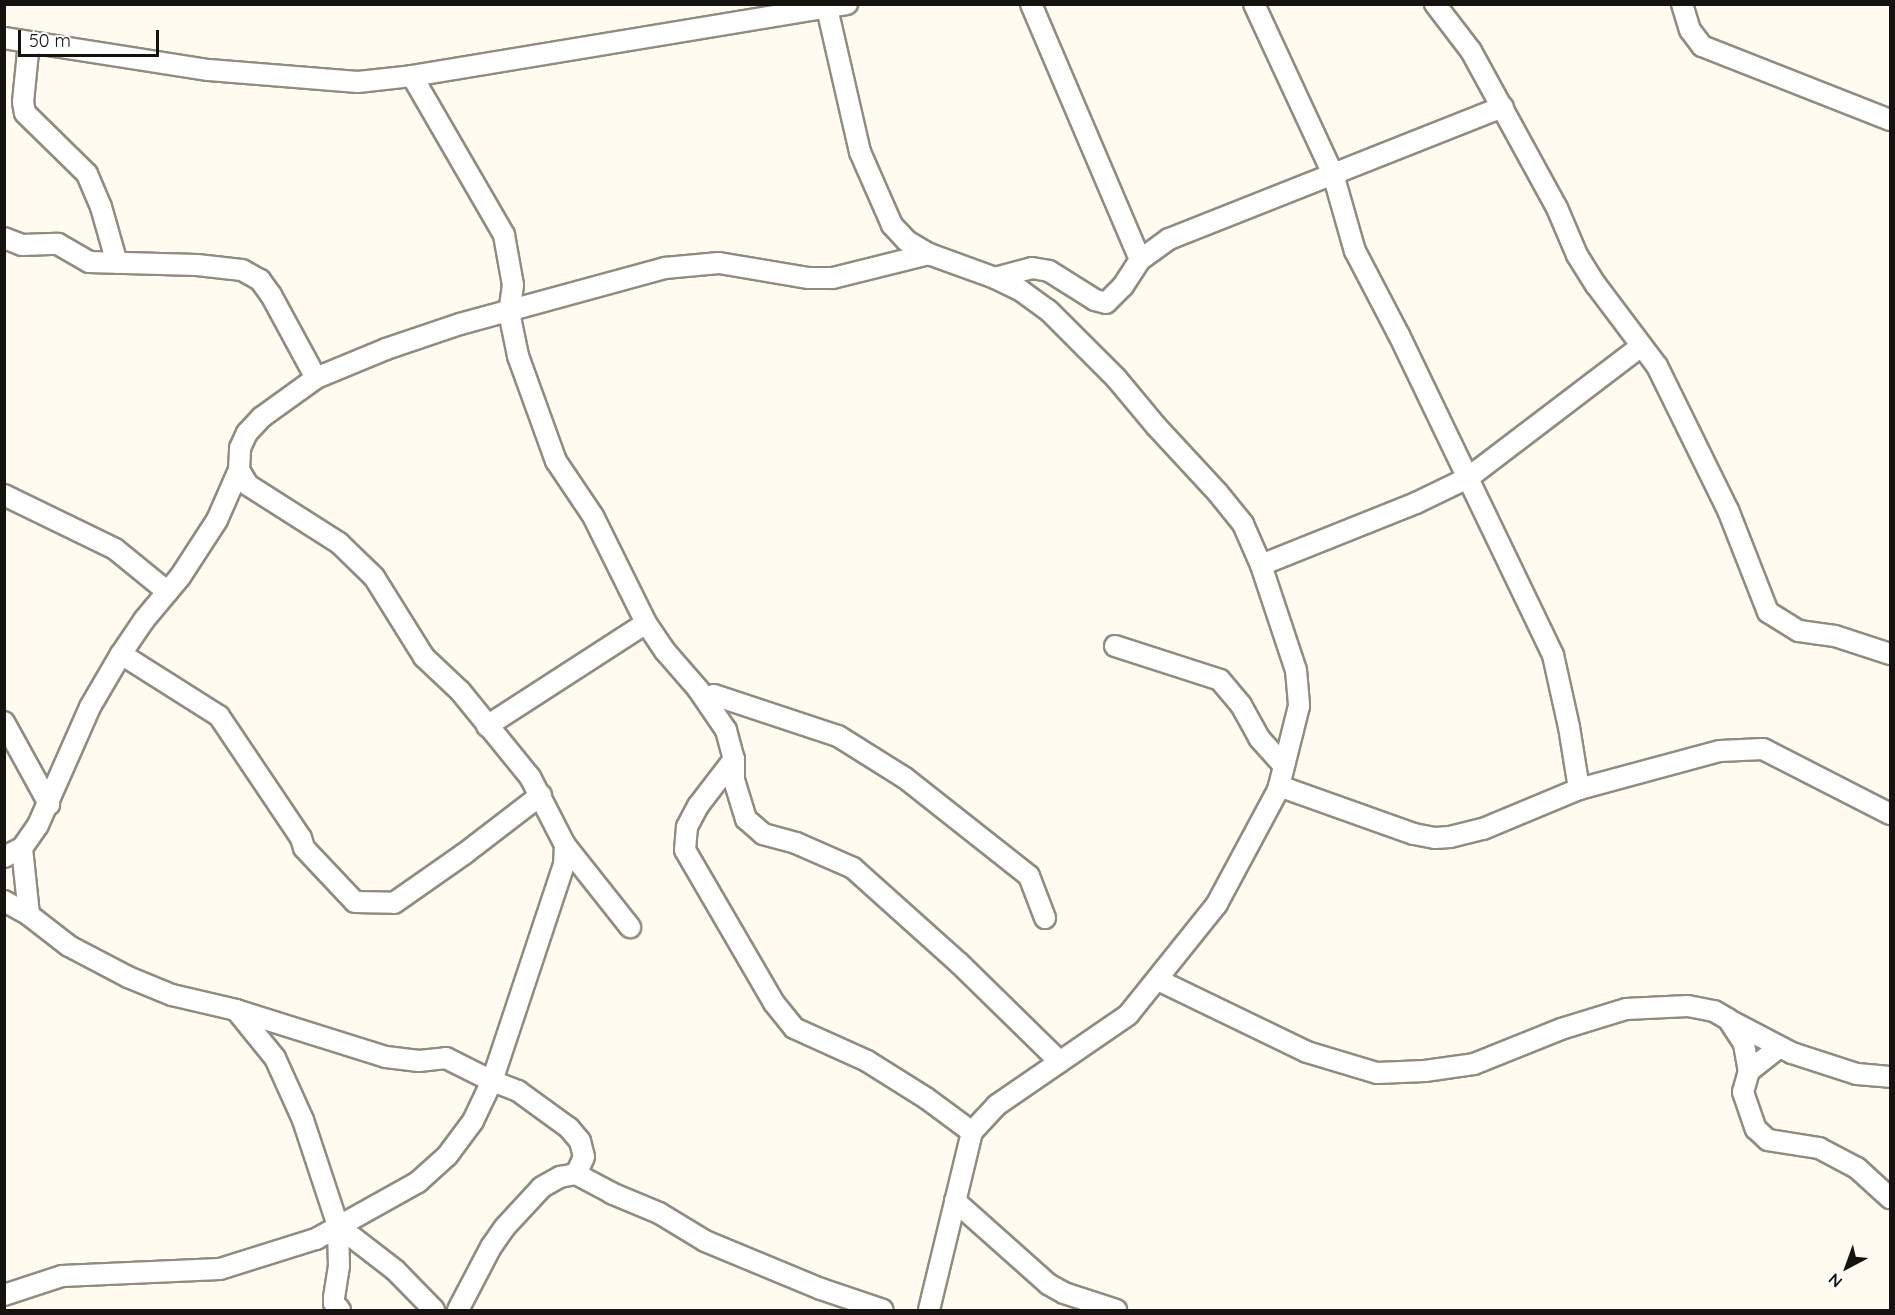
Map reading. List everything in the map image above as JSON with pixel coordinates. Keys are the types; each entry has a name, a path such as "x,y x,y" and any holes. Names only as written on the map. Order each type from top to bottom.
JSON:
{"street":[{"path":"4,38 209,70 358,82 412,76 847,4"},
{"path":"1031,4 1140,260"},
{"path":"1254,4 1333,174 1355,251 1553,655 1569,727 1579,789"},
{"path":"1435,4 1471,51 1503,107 1557,208 1577,255 1596,285 1657,366 1728,510 1767,612 1799,631 1835,636 1890,654"},
{"path":"1682,4 1690,30 1702,46 1890,120"},
{"path":"827,8 860,152 892,225 907,241 928,254 995,278 1020,290 1048,310 1116,378 1243,524 1261,565 1296,670 1299,706 1279,786 1217,904 1128,1015 997,1105 972,1132 929,1311"},
{"path":"29,42 24,113 87,174 101,207 117,263"},
{"path":"412,76 504,235 513,285 509,312 518,356 556,460 593,516 646,622 665,651 705,698 726,730 734,759 734,780 746,819 763,834 796,843 854,868 959,963 1060,1062"},
{"path":"995,278 1032,268 1049,271 1095,300 1106,303 1123,286 1140,260 1169,239 1503,107"},
{"path":"4,238 22,245 58,244 89,262 208,266 242,270 260,280 286,320 316,378"},
{"path":"4,857 22,848 49,804 90,707 121,654 168,592 217,520 239,470 240,448 247,433 262,417 316,378 460,324 683,264 719,263 809,278 833,278 928,254"},
{"path":"1261,565 1416,503 1468,478 1641,346"},
{"path":"239,470 248,486 339,543 374,578 424,657 460,691 486,726 530,777 565,845 630,927"},
{"path":"4,495 115,549 168,592"},
{"path":"486,726 646,622"},
{"path":"1115,646 1220,680 1241,705 1259,738 1283,765"},
{"path":"121,654 219,716 301,838 304,848 355,902 394,903 464,854 541,795"},
{"path":"705,698 714,695 838,736 905,778 1029,876 1045,918"},
{"path":"4,722 49,804"},
{"path":"1279,786 1414,834 1435,838 1458,836 1483,829 1579,789 1720,751 1763,749 1890,814"},
{"path":"734,759 698,806 687,827 686,850 774,1003 794,1028 867,1061 926,1098 972,1132"},
{"path":"4,1295 62,1276 220,1269 316,1239 367,1208 404,1191 432,1170 447,1156 473,1121 492,1082 557,891 564,865 565,845"},
{"path":"22,848 29,915"},
{"path":"4,901 29,915 69,946 128,977 172,995 236,1010 386,1057 419,1062 446,1058 492,1082 518,1091 569,1128 580,1141 584,1157 576,1174"},
{"path":"1158,980 1308,1052 1377,1073 1425,1071 1474,1064 1561,1029 1626,1009 1688,1006 1714,1011 1780,1047 1857,1074 1890,1077"},
{"path":"236,1010 275,1058 303,1120 338,1226 339,1266 334,1303 340,1311"},
{"path":"1728,1019 1744,1044 1749,1071 1743,1092 1756,1129 1768,1140 1819,1148 1857,1168 1890,1198"},
{"path":"1749,1071 1780,1047"},
{"path":"458,1311 491,1247 505,1227 542,1187 560,1178 576,1174 611,1193 658,1213 705,1241 821,1289 883,1311"},
{"path":"955,1201 1048,1284 1064,1293 1116,1311"},
{"path":"338,1226 395,1270 434,1311"}]}
